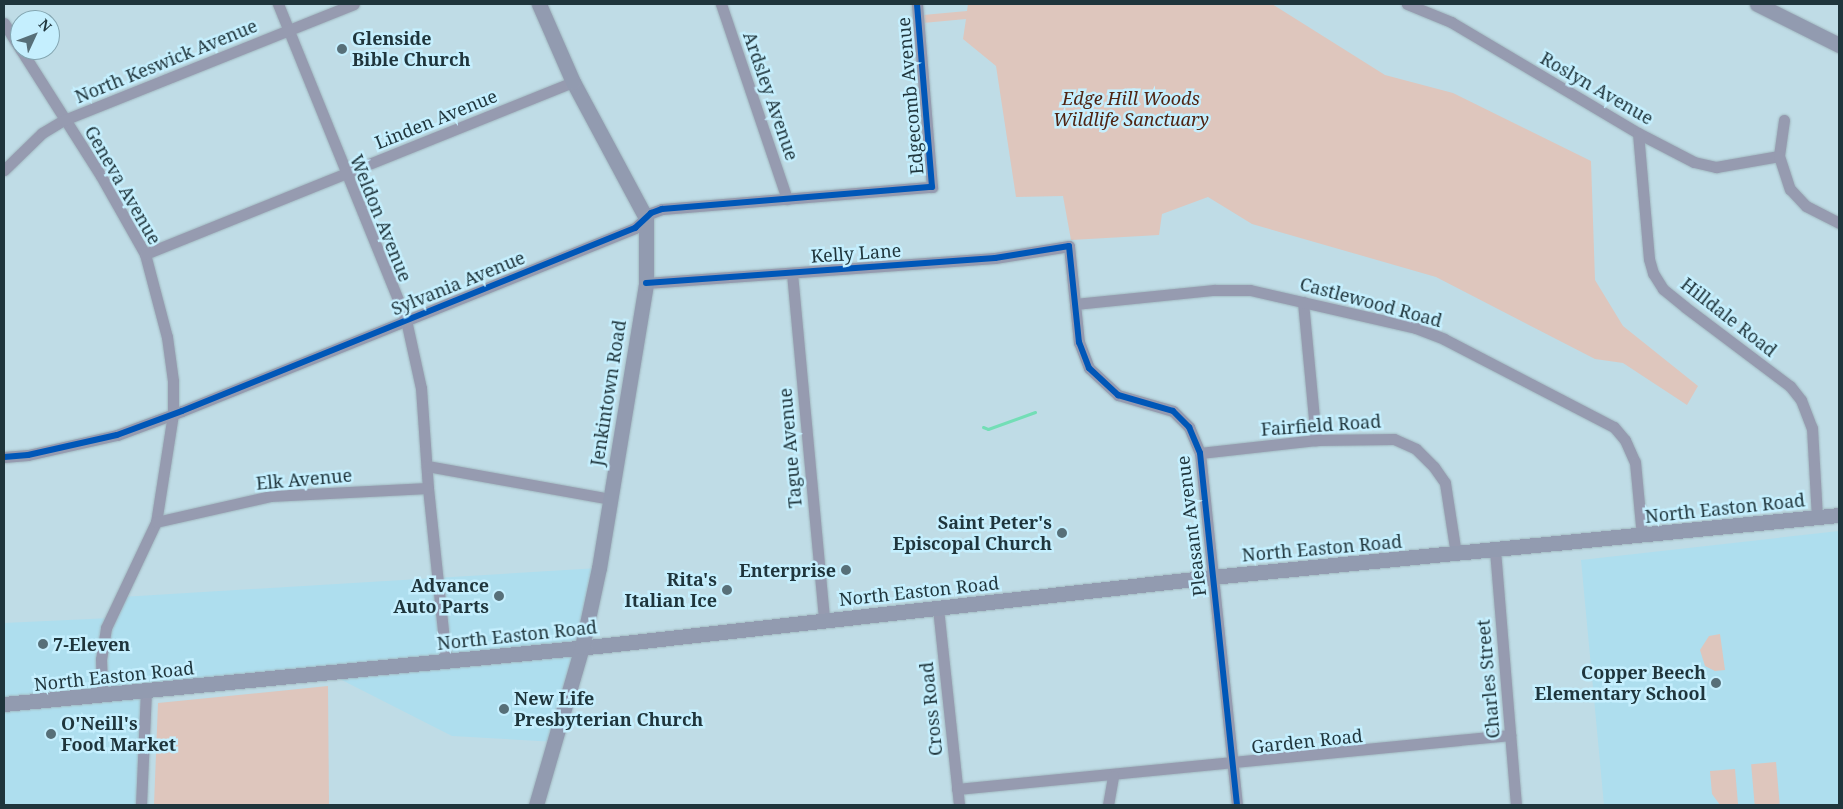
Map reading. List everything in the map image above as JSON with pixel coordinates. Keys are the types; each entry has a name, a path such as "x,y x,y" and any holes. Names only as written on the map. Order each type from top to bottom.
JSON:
{"main road":[{"name":"Jenkintown Road","path":"536,805 582,647 610,499 646,283 646,218 573,82 539,4"},
{"path":"1757,4 1839,45"},
{"name":"North Easton Road","path":"4,704 146,692 582,647 1212,577 1642,536 1839,515"}],"street":[{"name":"Weldon Avenue","path":"278,4 406,320 421,388 428,488 446,660"},
{"name":"North Keswick Avenue","path":"4,170 42,133 64,120 354,4"},
{"name":"Ardsley Avenue","path":"722,4 787,199"},
{"path":"906,4 917,9"},
{"name":"Roslyn Avenue","path":"1407,4 1451,22 1638,133 1694,162 1716,167 1779,156"},
{"name":"Edgecomb Avenue","path":"917,9 932,187"},
{"name":"Geneva Avenue","path":"27,60 101,176 145,254 167,337 174,414 156,522 106,628 101,659 102,695"},
{"name":"Linden Avenue","path":"145,254 573,82"},
{"path":"1784,120 1779,156 1796,198 1839,222"},
{"name":"Hilldale Road","path":"1638,133 1649,259 1653,273 1664,289 1790,386 1801,400 1812,428 1817,518"},
{"name":"Sylvania Avenue","path":"4,457 28,455 117,435 174,414 635,228 646,218 662,209 932,187"},
{"name":"Kelly Lane","path":"646,283 995,258 1069,246"},
{"name":"Pleasant Avenue","path":"1069,246 1079,342 1089,368 1118,395 1173,411 1189,427 1200,453 1237,805"},
{"name":"Tague Avenue","path":"792,273 824,619"},
{"name":"Castlewood Road","path":"1075,304 1237,289 1416,328 1444,339 1614,427 1625,440 1635,462 1642,536"},
{"path":"1303,302 1316,440"},
{"name":"Fairfield Road","path":"1200,453 1316,440 1382,437 1416,449 1434,467 1445,483 1456,554"},
{"path":"427,466 610,499"},
{"name":"Elk Avenue","path":"156,522 270,496 428,488"},
{"name":"Charles Street","path":"1495,550 1516,805"},
{"name":"Cross Road","path":"938,608 959,805"},
{"path":"141,805 146,692"},
{"name":"Garden Road","path":"957,789 1112,776 1510,736"},
{"path":"1108,805 1112,776"}],"shaded area":[{"name":"Copper Beech Elementary School","path":"1839,531 1839,805 1604,805 1581,560"},
{"path":"599,568 556,742 452,736 328,673 146,692 141,805 4,805 4,623 111,618 122,597"}],"green space":[{"name":"Edge Hill Woods Wildlife Sanctuary","path":"968,4 1272,4 1385,75 1453,93 1591,161 1595,280 1623,326 1698,386 1687,405 1623,363 1595,359 1436,277 1252,224 1208,197 1162,214 1159,235 1071,240 1063,196 1016,197 996,66 963,39 966,19 923,23 923,15 967,11"},
{"path":"1720,634 1725,670 1715,671 1705,666 1700,650 1709,636"},
{"path":"328,686 329,805 154,805 158,703"},
{"path":"1776,762 1780,804 1755,805 1751,764"},
{"path":"1735,769 1738,804 1720,805 1712,794 1710,771"}],"waterway":[{"path":"983,427 988,429 1035,412"}],"cycle path":[{"path":"4,457 28,455 117,435 182,411 635,228 651,213 662,209 932,187 917,4"},
{"path":"646,283 995,258 1069,246 1079,342 1089,368 1118,395 1173,411 1189,427 1200,453 1237,805"}],"place":[{"name":"Glenside Bible Church","path":"342,49"},
{"name":"Saint Peter's Episcopal Church","path":"1062,533"},
{"name":"Enterprise","path":"846,570"},
{"name":"Rita's Italian Ice","path":"727,590"},
{"name":"Advance Auto Parts","path":"499,596"},
{"name":"7-Eleven","path":"43,644"},
{"name":"Copper Beech Elementary School","path":"1716,683"},
{"name":"New Life Presbyterian Church","path":"504,709"},
{"name":"O'Neill's Food Market","path":"51,734"}]}
